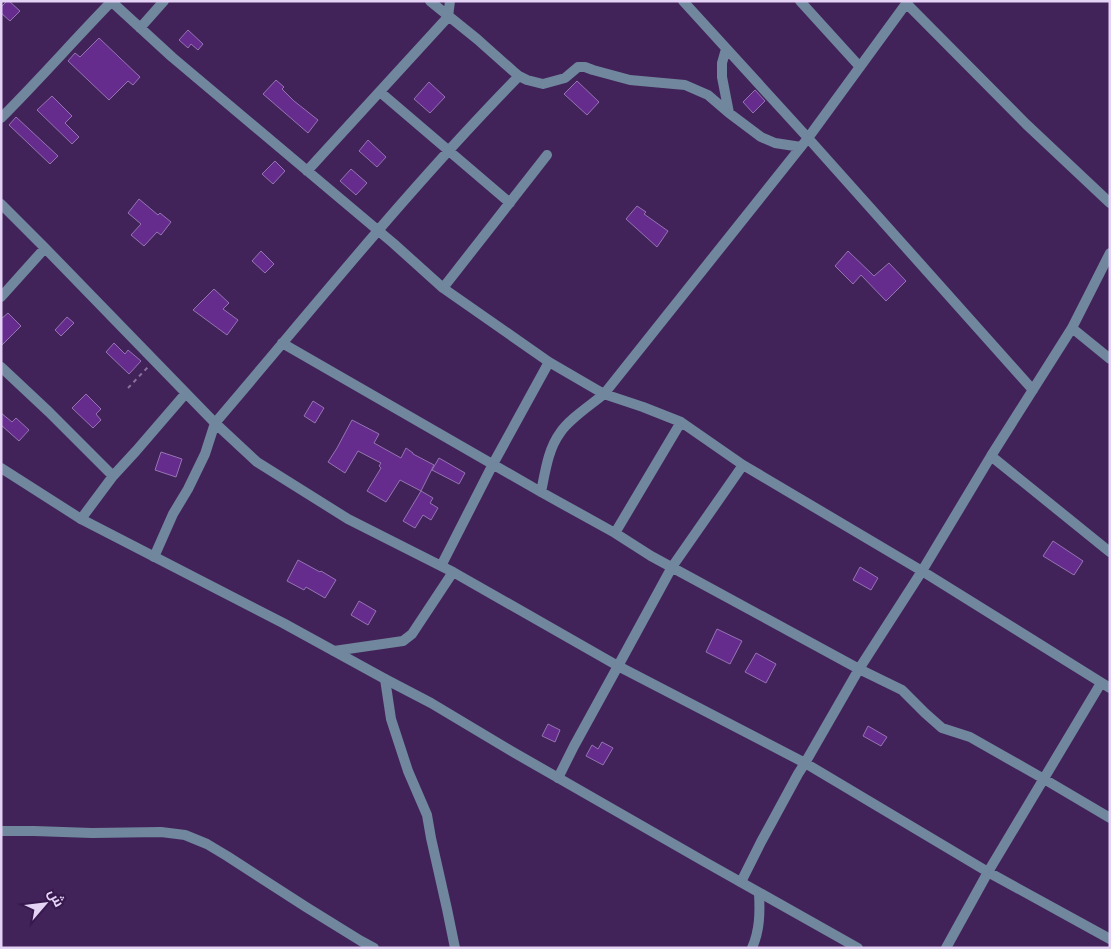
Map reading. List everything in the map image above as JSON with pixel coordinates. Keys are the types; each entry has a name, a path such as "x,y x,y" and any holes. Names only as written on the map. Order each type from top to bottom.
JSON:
{"street":[{"path":"140,28 164,1"},
{"path":"430,1 519,76 527,80 543,84 564,78 578,67 585,66 630,80 685,85 708,95 761,137 775,143 801,147"},
{"path":"307,170 448,17 450,1"},
{"path":"683,1 1033,390"},
{"path":"800,1 860,67"},
{"path":"1,118 111,2 172,57 393,243 443,288 549,362 604,394 681,422 743,465 922,571 1105,685 1044,778 988,872 946,948"},
{"path":"541,492 553,444 560,432 604,394 808,138 907,2 1026,124 1110,203"},
{"path":"726,49 722,62 722,77 729,113"},
{"path":"154,557 173,514 205,454 215,423 378,231 482,113 519,76"},
{"path":"380,92 510,203"},
{"path":"443,288 547,155"},
{"path":"1,204 215,423 257,462 290,484 348,519 453,572 618,666 805,763 988,872 1110,939"},
{"path":"1,297 45,248"},
{"path":"741,882 784,799 859,670 1072,328 1110,253"},
{"path":"1072,328 1110,359"},
{"path":"282,342 672,567 859,670 902,690 942,728 970,737 1044,778 1110,818"},
{"path":"441,566 493,464 549,362"},
{"path":"1,367 113,476"},
{"path":"80,519 113,476 186,393"},
{"path":"615,533 681,422"},
{"path":"991,456 1110,552"},
{"path":"558,778 672,567 743,465"},
{"path":"1,468 80,519 283,623 431,703 558,778 858,948"},
{"path":"334,651 403,641 412,634 453,572"},
{"path":"385,679 391,720 408,771 427,815 454,948"},
{"path":"1,831 161,832 185,835 207,844 374,948"},
{"path":"752,948 756,938 760,915 759,893"}],"path":[{"path":"128,388 154,360"}],"building":[{"path":"7,1 20,11 10,21 1,13 1,7"},
{"path":"188,30 203,44 198,50 191,44 188,48 179,40"},
{"path":"99,38 140,77 133,85 128,81 109,100 68,61 75,53 80,57"},
{"path":"276,80 284,87 282,89 294,101 318,120 308,133 263,94"},
{"path":"577,81 599,102 587,115 564,94"},
{"path":"429,82 445,97 430,113 414,99"},
{"path":"755,90 765,101 753,113 743,102"},
{"path":"52,96 72,116 65,123 79,137 72,144 37,110"},
{"path":"16,117 58,156 50,164 9,125"},
{"path":"368,140 386,157 377,167 359,151"},
{"path":"275,161 285,171 273,184 262,174"},
{"path":"351,169 367,183 356,195 340,181"},
{"path":"139,199 158,215 160,213 171,222 161,235 157,232 144,246 131,235 141,224 128,213"},
{"path":"637,206 646,212 644,214 668,231 657,247 626,219"},
{"path":"261,251 274,264 265,273 252,261"},
{"path":"848,251 874,276 889,263 906,281 886,301 861,275 853,284 835,266"},
{"path":"214,289 229,303 223,309 238,320 227,335 193,310"},
{"path":"8,313 21,326 1,346 1,319"},
{"path":"67,317 74,323 61,336 55,330"},
{"path":"114,343 125,354 128,350 141,361 129,374 106,352"},
{"path":"86,394 101,409 96,414 101,420 93,428 72,408"},
{"path":"313,401 324,408 315,423 304,416"},
{"path":"1,413 12,422 16,418 29,430 19,441 1,425"},
{"path":"352,420 379,434 374,443 401,458 406,448 434,465 421,491 400,480 386,502 367,491 381,468 379,466 381,463 358,451 345,473 328,462"},
{"path":"161,452 182,459 176,477 155,470"},
{"path":"439,458 465,473 459,484 432,470"},
{"path":"421,491 433,498 430,503 438,508 431,520 423,515 415,528 403,521"},
{"path":"1053,541 1083,561 1074,575 1043,556"},
{"path":"298,560 336,580 325,598 306,587 304,590 287,581"},
{"path":"860,567 878,578 871,590 853,580"},
{"path":"359,601 376,611 368,625 351,615"},
{"path":"717,629 742,641 730,664 706,652"},
{"path":"756,653 776,664 766,683 745,672"},
{"path":"548,724 560,730 555,742 542,736"},
{"path":"868,726 887,737 881,746 863,736"},
{"path":"602,742 613,748 603,765 586,756 592,745 598,749"}]}
